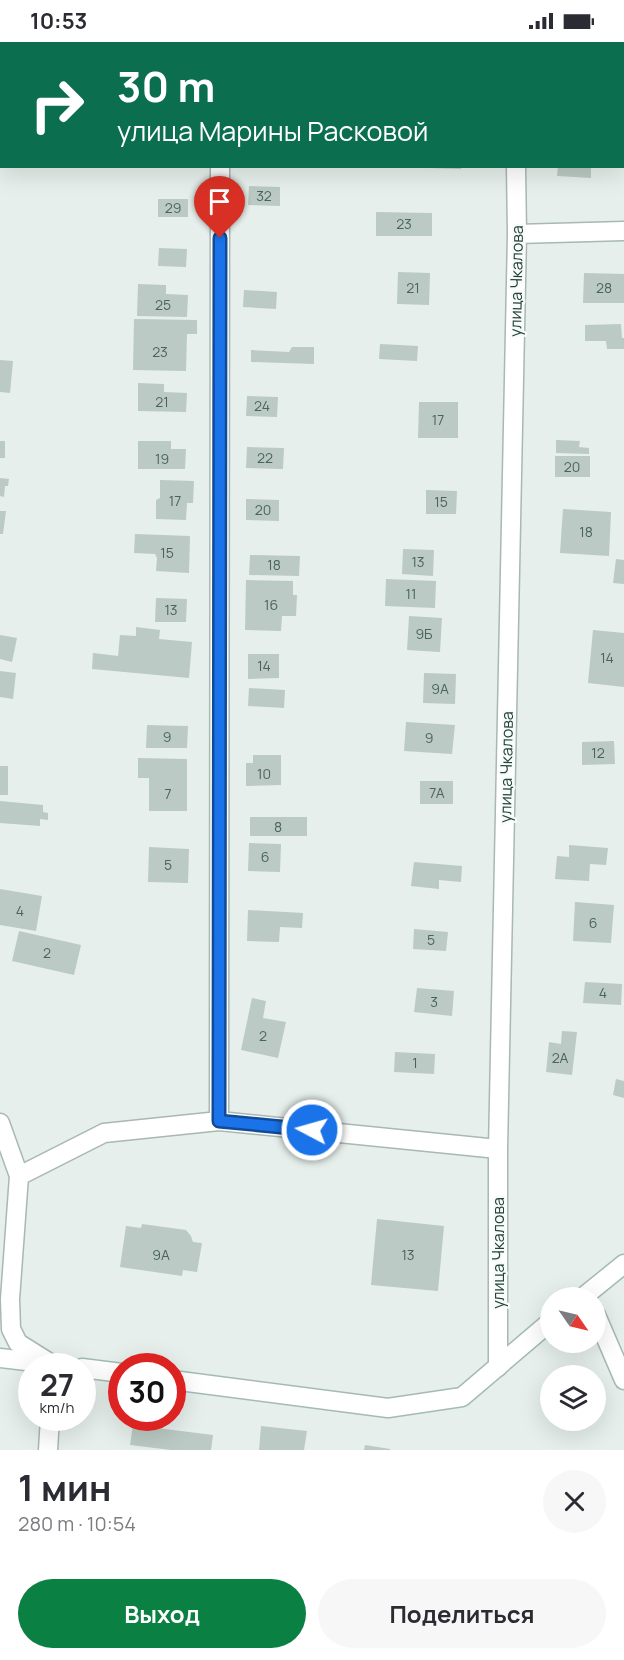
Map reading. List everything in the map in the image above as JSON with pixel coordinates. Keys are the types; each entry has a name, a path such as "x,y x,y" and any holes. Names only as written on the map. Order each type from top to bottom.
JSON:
{"street":[{"path":"219,1121 220,168"},
{"name":"улица Чкалова","path":"498,1367 498,1149 517,234 516,168"},
{"path":"517,234 624,231"},
{"path":"19,1176 104,1133 219,1121 498,1149"},
{"path":"0,1123 19,1176 10,1299 11,1329 18,1343 35,1353"},
{"path":"596,1287 624,1264"},
{"path":"186,1382 388,1408 462,1397 540,1331"},
{"path":"606,1338 624,1380"},
{"path":"0,1358 18,1360"},
{"path":"48,1450 49,1431"}],"building":[{"path":"558,168 591,168 591,178 557,176"},
{"path":"249,186 280,187 280,206 248,205"},
{"path":"158,199 188,199 188,217 158,217"},
{"path":"376,212 432,213 432,236 376,236"},
{"path":"159,248 187,249 186,267 158,266"},
{"path":"398,272 430,273 429,305 397,304"},
{"path":"584,273 624,274 624,303 583,303"},
{"path":"138,284 166,285 166,294 188,295 187,317 137,316"},
{"path":"244,290 277,292 276,309 243,307"},
{"path":"134,319 197,320 197,334 187,334 186,371 133,370"},
{"path":"621,324 624,349 607,349 606,341 585,341 585,325"},
{"path":"380,344 418,346 417,361 379,359"},
{"path":"292,347 314,347 314,364 251,362 251,350 289,352"},
{"path":"0,360 13,361 10,393 0,392"},
{"path":"138,383 164,384 164,392 187,393 186,412 138,411"},
{"path":"247,396 278,397 277,417 246,416"},
{"path":"419,402 458,402 458,438 418,438"},
{"path":"556,440 580,441 579,447 589,448 589,454 556,453"},
{"path":"0,441 5,441 5,458 0,458"},
{"path":"138,441 171,441 171,449 186,449 185,469 138,469"},
{"path":"247,447 284,448 283,469 246,468"},
{"path":"555,456 590,456 590,477 555,477"},
{"path":"0,478 9,479 8,486 5,486 4,497 0,496"},
{"path":"160,480 194,481 193,503 187,503 186,520 156,519 156,500 160,498"},
{"path":"426,490 457,491 456,514 426,514"},
{"path":"246,499 279,500 279,521 246,520"},
{"path":"563,509 611,512 609,556 560,553"},
{"path":"0,511 6,511 3,534 0,534"},
{"path":"135,534 190,536 189,573 156,571 155,554 134,553"},
{"path":"403,549 434,550 433,576 402,574"},
{"path":"250,555 300,556 299,576 249,575"},
{"path":"616,559 624,560 624,584 613,583"},
{"path":"386,579 436,581 435,608 385,606"},
{"path":"246,580 293,581 293,595 297,595 296,616 282,616 281,631 245,630"},
{"path":"156,598 187,599 186,622 155,622"},
{"path":"409,616 442,618 440,652 407,650"},
{"path":"136,627 160,630 159,639 192,642 189,678 92,669 93,653 118,656 120,635 136,636"},
{"path":"593,630 624,633 624,687 588,683"},
{"path":"0,635 17,638 12,662 0,659"},
{"path":"248,654 279,654 279,678 248,679"},
{"path":"0,671 16,673 13,699 0,697"},
{"path":"424,673 456,674 455,704 423,703"},
{"path":"249,688 285,690 284,708 248,706"},
{"path":"406,722 455,725 452,754 404,751"},
{"path":"147,725 188,726 187,748 146,748"},
{"path":"614,741 615,764 582,765 582,742"},
{"path":"253,755 281,755 281,785 246,786 246,763 253,763"},
{"path":"138,758 187,759 187,811 149,811 149,778 138,778"},
{"path":"0,766 8,766 8,795 0,795"},
{"path":"420,781 453,781 453,804 420,804"},
{"path":"0,801 43,805 43,812 48,813 48,820 40,819 40,826 0,823"},
{"path":"250,817 307,817 307,836 250,836"},
{"path":"249,843 281,844 280,872 248,871"},
{"path":"569,845 608,848 606,865 590,864 589,881 555,879 557,856 569,857"},
{"path":"149,847 189,849 188,883 148,882"},
{"path":"414,862 462,866 461,882 439,880 439,889 411,886"},
{"path":"0,889 42,896 36,931 0,925"},
{"path":"575,902 614,905 611,943 573,941"},
{"path":"248,910 303,913 302,928 280,927 279,942 247,941"},
{"path":"414,929 448,932 446,951 413,949"},
{"path":"19,931 81,945 74,975 12,961"},
{"path":"585,982 622,984 621,1005 583,1003"},
{"path":"417,988 454,991 452,1016 414,1012"},
{"path":"252,998 266,1001 263,1018 286,1022 278,1058 241,1050"},
{"path":"562,1031 577,1032 572,1075 546,1072 549,1042 561,1044"},
{"path":"395,1052 435,1054 434,1074 394,1072"},
{"path":"616,1079 624,1081 624,1098 613,1095"},
{"path":"377,1219 444,1226 438,1291 371,1285"},
{"path":"142,1224 186,1230 193,1242 202,1243 197,1272 183,1270 182,1276 120,1267 126,1226 141,1228"},
{"path":"261,1426 307,1431 304,1450 259,1450"},
{"path":"132,1431 181,1431 213,1435 211,1450 171,1450 130,1445"},
{"path":"365,1445 390,1449 390,1450 364,1450"}],"route":[{"path":"220,238 219,1121 312,1130"}]}
